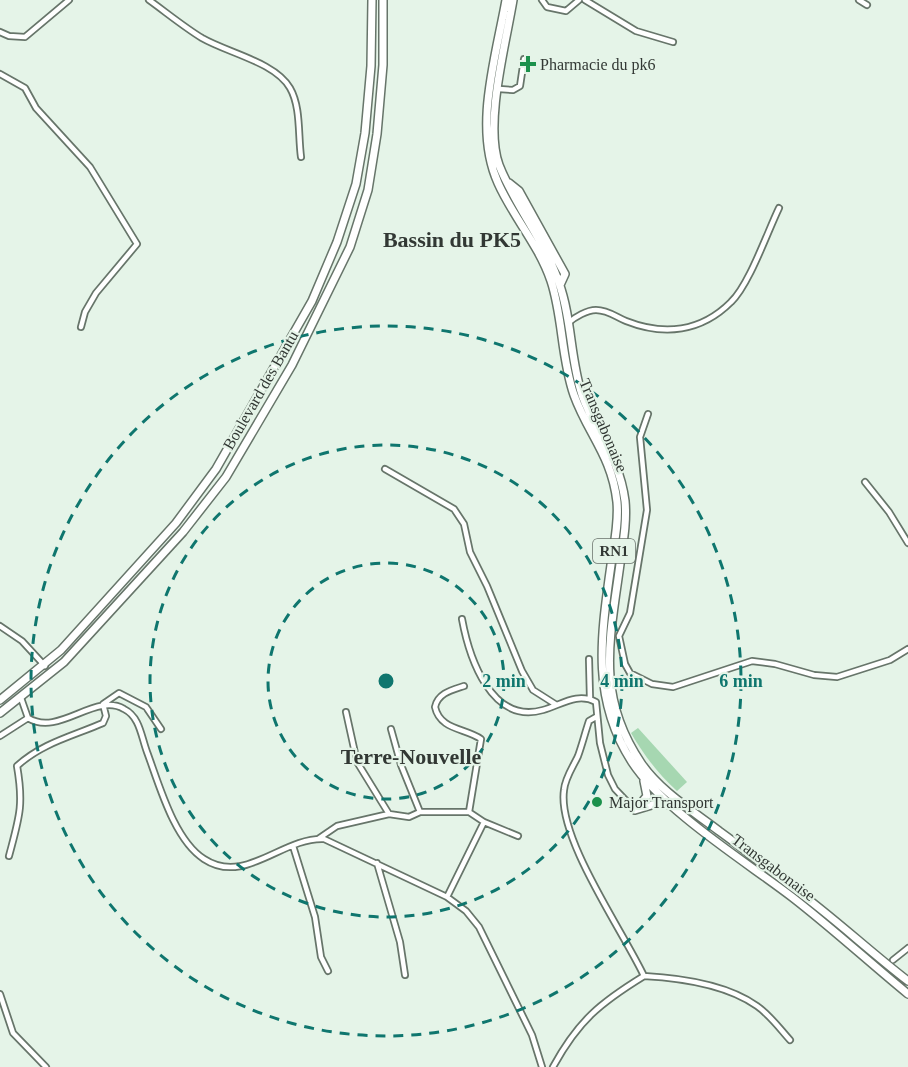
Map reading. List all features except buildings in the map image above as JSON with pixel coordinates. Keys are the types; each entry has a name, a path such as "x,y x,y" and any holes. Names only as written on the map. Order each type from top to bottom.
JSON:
{"highway":[{"name":"Boulevard des Bantu","path":"0,700 45,666 176,523 216,469 312,301 337,242 356,184 370,78 372,0"},
{"name":"Boulevard des Bantu","path":"0,713 64,662 138,584 218,486 292,365 323,307 350,247 368,190 379,111 383,0"},
{"name":"Transgabonaise","path":"506,0 489,110 489,152 500,186 550,277 574,394 605,454 613,478 617,523 602,642 601,674 604,695 621,743 644,778 671,805 793,898 908,994"},
{"name":"Transgabonaise","path":"513,0 499,89 494,135 496,152 507,181 548,255 560,285 575,371 582,394 616,463 625,504 624,534 608,661 610,689 622,727 642,764 689,809 807,898 908,981"},
{"path":"635,810 647,796 644,778"},
{"path":"635,810 660,804 671,805"}],"street":[{"path":"0,32 9,36 25,37 69,0"},
{"path":"149,0 206,40 264,65 285,81 295,100 301,157"},
{"path":"542,0 547,7 566,11 579,0"},
{"path":"585,0 636,31 673,42"},
{"path":"859,0 867,5"},
{"path":"499,89 513,90 520,86 524,59"},
{"path":"0,74 25,88 36,108 90,166 137,244 96,293 85,312 81,327"},
{"path":"568,323 594,309 665,331 690,327 704,321 732,302 747,276 778,208"},
{"path":"648,414 640,437 647,498 646,518 630,613 620,636 625,664 630,673 662,687 683,685 752,662 775,664 814,675 837,677 890,660 908,649"},
{"path":"385,469 454,509 464,524 470,552 487,586 522,671 534,690 555,704"},
{"path":"865,482 889,512 908,543"},
{"path":"462,619 469,651 489,690 520,712 542,711 572,699 590,699 596,702 596,717 608,775 615,789 635,810"},
{"path":"0,626 22,641 45,666"},
{"path":"610,633 620,636"},
{"path":"589,659 590,699"},
{"path":"464,686 444,694 438,699 435,707 440,720 481,739 469,813"},
{"path":"0,736 28,718 38,721 73,717 123,693 146,707 161,729"},
{"path":"21,698 28,718"},
{"path":"103,704 112,704 134,716 175,825 190,848 203,859 220,868 235,868 318,838 338,826 389,814 409,817 420,812 469,813 518,836"},
{"path":"9,856 20,818 22,794 17,766 41,747 103,723 106,716 103,704"},
{"path":"346,712 357,762 389,814"},
{"path":"596,717 589,721 578,755 566,780 564,809 579,852 618,932 644,976"},
{"path":"391,729 401,765 420,812"},
{"path":"447,897 484,822"},
{"path":"318,838 331,841 447,897 466,911 479,927 532,1035 542,1067"},
{"path":"293,846 315,917 321,957 328,971"},
{"path":"376,862 399,942 405,975"},
{"path":"893,960 908,948"},
{"path":"553,1067 577,1029 599,1005 644,976 710,985 748,1000 760,1008 790,1040"},
{"path":"0,994 13,1033 46,1067"}],"green space":[{"path":"638,728 687,782 677,791 646,757 631,733"}],"place":[{"name":"Pharmacie du pk6","path":"528,64"},
{"name":"Major Transport","path":"597,802"}],"district":[{"name":"Bassin du PK5","path":"452,239"},
{"name":"Terre-Nouvelle","path":"411,756"}]}
